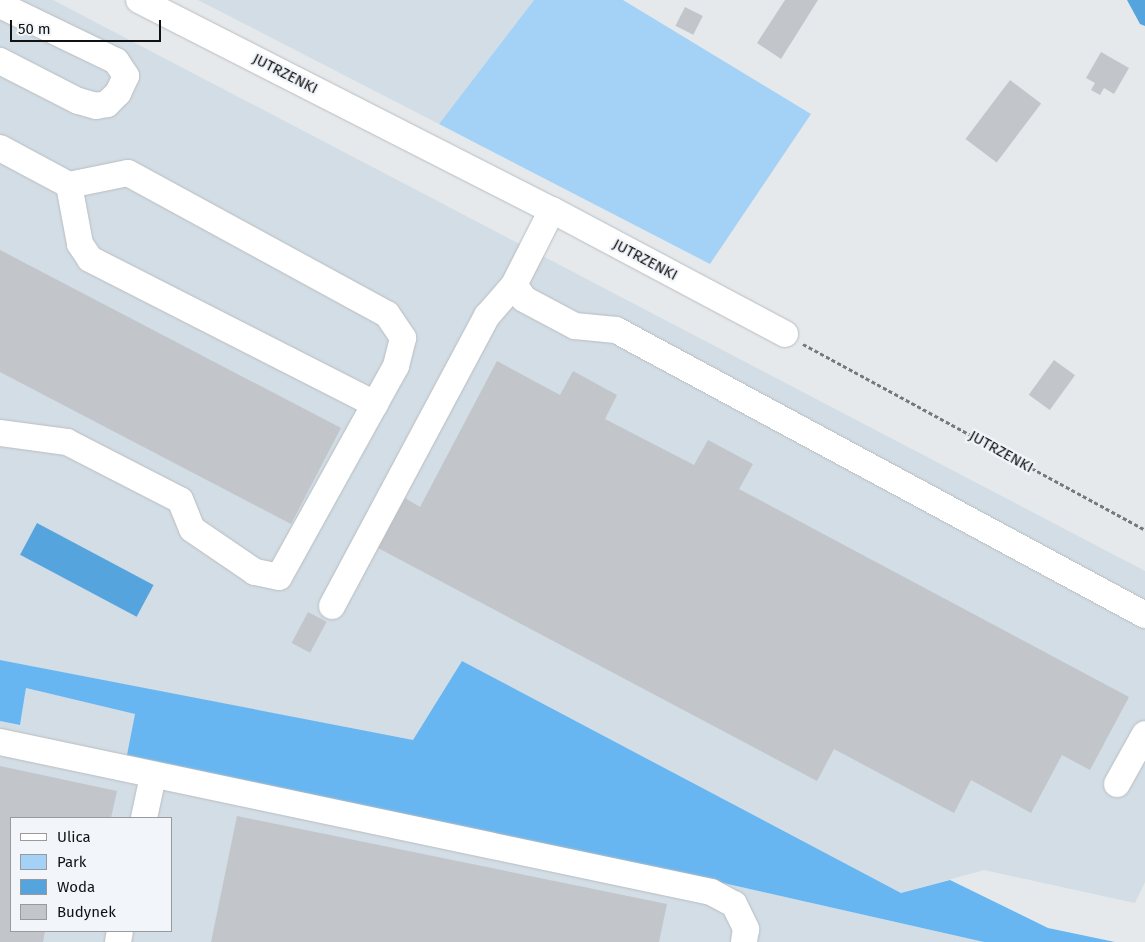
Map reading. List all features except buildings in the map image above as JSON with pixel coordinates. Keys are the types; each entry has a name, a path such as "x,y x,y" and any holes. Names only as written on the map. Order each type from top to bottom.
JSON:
{"street":[{"name":"JUTRZENKI","path":"139,0 552,210 785,334"},
{"path":"0,5 116,61 126,76 118,93 107,104 96,106 78,101 0,61"},
{"path":"0,148 68,185 128,173 387,314 403,338 396,366 279,576 255,572 192,529 180,500 85,451 67,442 0,434"},
{"path":"68,185 80,244 90,259 375,404"},
{"path":"332,606 487,316 514,285 552,210"},
{"path":"514,285 524,300 575,326 616,330 1145,615"},
{"path":"1117,784 1145,734"},
{"path":"0,742 711,892 734,904 746,928 744,942"},
{"path":"144,817 154,776"}],"path":[{"name":"JUTRZENKI","path":"785,334 1145,530"}],"shaded area":[{"path":"0,0 53,0 1145,571 1145,882 1135,903 984,870 901,893 462,661 413,741 0,660"},
{"path":"198,0 534,0 439,124"},
{"path":"0,660 413,740 462,661 901,893 950,880 1048,928 1115,942 984,942 675,872 127,755 135,714 26,688 20,725 0,721"},
{"path":"26,688 135,714 128,755 675,872 984,942 0,942 0,721 20,725"}],"green space":[{"path":"534,0 623,0 811,114 710,264 439,124"}],"water":[{"path":"1127,0 1145,0 1145,26 1140,24"},
{"path":"37,523 154,585 137,617 20,555"}]}
